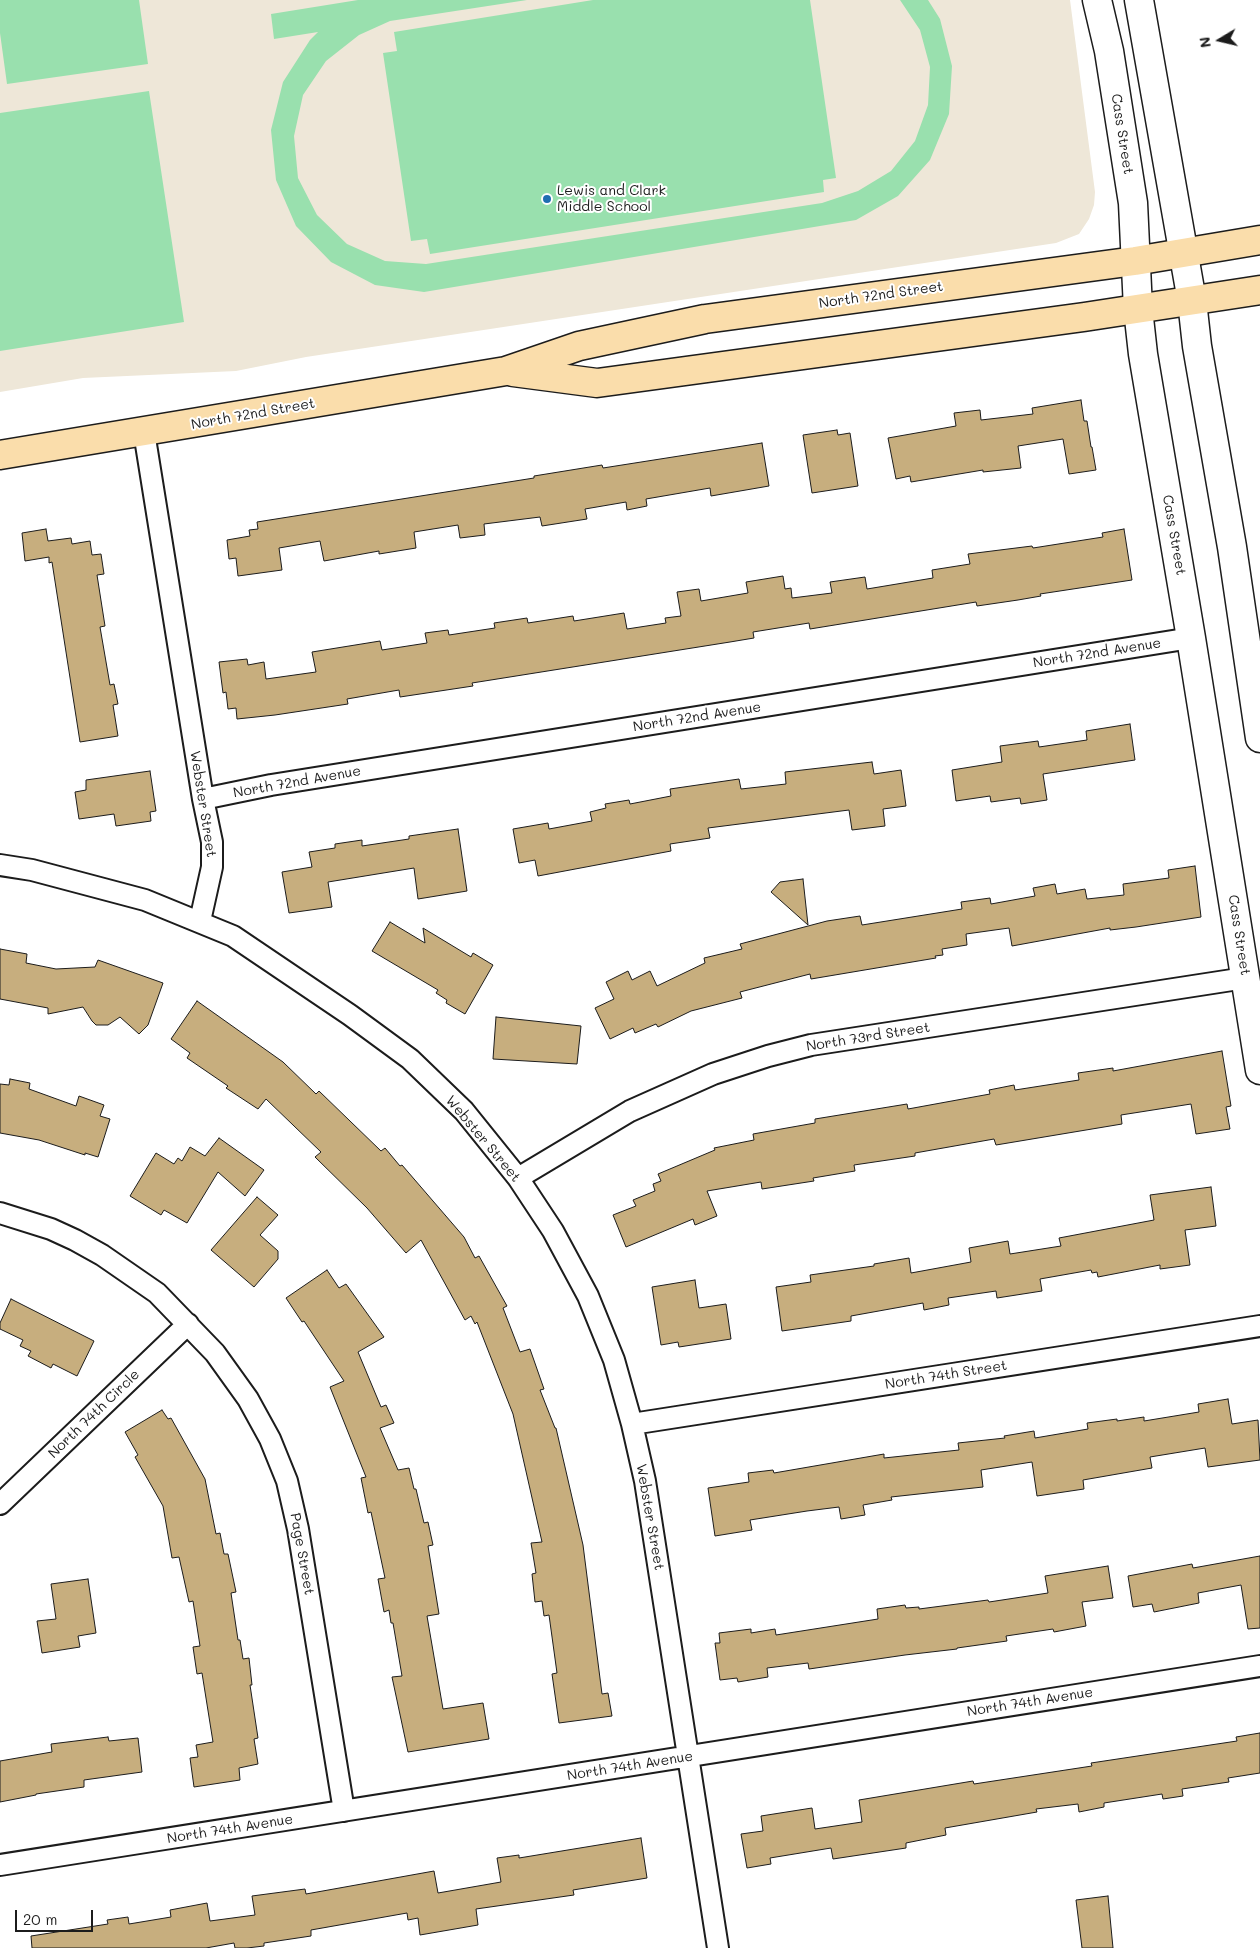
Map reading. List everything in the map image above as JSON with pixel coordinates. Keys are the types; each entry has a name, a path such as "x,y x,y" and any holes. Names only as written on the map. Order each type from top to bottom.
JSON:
{"main road":[{"name":"Cass Street","path":"1098,0 1109,50 1133,203 1138,309 1143,354 1191,638 1260,1070"},
{"path":"1139,0 1192,301 1197,346 1232,547 1260,738"},
{"name":"North 72nd Street","path":"0,455 506,372 579,346 705,319 1135,261 1260,240"},
{"name":"North 72nd Street","path":"506,372 597,383 1138,309 1260,290"}],"street":[{"name":"Webster Street","path":"144,432 203,799 212,842 212,867 200,921 233,936 350,1015 410,1059 464,1111 518,1178 553,1231 588,1296 614,1360 632,1424 645,1481 718,1948"},
{"name":"North 72nd Avenue","path":"203,799 281,784 1191,638"},
{"path":"0,864 106,888 145,900 200,921"},
{"name":"North 73rd Street","path":"518,1178 630,1111 713,1074 768,1056 821,1043 1246,978"},
{"path":"0,1213 52,1230 102,1255 157,1293 188,1324"},
{"name":"North 74th Circle","path":"0,1504 188,1324"},
{"name":"Page Street","path":"188,1324 215,1354 248,1399 270,1439 287,1481 298,1529 344,1811"},
{"name":"North 74th Street","path":"632,1424 1260,1326"},
{"name":"North 74th Avenue","path":"0,1865 1260,1666"}],"shaded area":[{"name":"Lewis and Clark Middle School","path":"0,0 1070,0 1095,192 1094,205 1089,219 1079,234 1056,243 306,357 236,371 83,378 0,392"}],"green space":[{"path":"0,0 139,0 148,64 7,84 0,33"},
{"path":"358,0 527,0 390,21 359,35 326,61 303,95 294,136 298,178 317,215 347,244 385,261 426,264 822,203 858,191 891,171 915,141 928,105 930,67 920,30 900,0 928,0 940,19 952,66 949,114 930,160 898,196 856,220 424,292 375,285 331,262 296,226 276,180 271,130 283,82 310,40 318,32 274,39 271,14"},
{"path":"593,0 810,0 836,178 823,180 824,192 430,254 427,239 411,241 383,53 397,51 394,32"},
{"path":"149,91 184,322 0,351 0,113"}],"building":[{"path":"1081,400 1096,470 1069,474 1063,439 1018,446 1021,468 983,472 983,470 911,482 910,476 896,479 888,438 956,426 954,413 980,410 981,420 1033,414 1032,408"},
{"path":"837,430 838,435 850,433 858,486 812,493 803,435"},
{"path":"762,443 769,486 711,496 710,488 646,499 647,506 627,510 626,502 585,509 587,519 542,526 540,517 484,524 485,535 460,538 458,525 414,532 416,548 379,554 379,551 324,561 320,541 279,548 282,570 238,576 236,558 229,559 227,540 250,536 249,530 258,529 257,522 534,478 534,476 602,465 603,468"},
{"path":"46,529 48,541 71,538 72,544 90,541 92,555 101,554 104,574 97,575 105,626 100,627 110,685 114,684 118,704 113,705 118,736 80,742 52,562 49,563 49,557 25,561 22,533"},
{"path":"1124,529 1132,580 1040,594 1041,596 1018,600 977,606 976,602 810,629 809,623 753,632 754,638 472,683 473,686 400,697 399,690 347,699 348,704 275,715 237,719 236,708 228,709 226,692 223,693 219,662 247,659 248,665 264,662 266,679 316,672 312,652 380,641 382,650 427,643 425,633 448,630 449,635 495,628 494,623 527,618 528,623 573,616 574,621 624,613 627,629 666,623 665,618 681,616 677,592 699,589 701,601 748,593 746,582 783,576 785,589 791,588 792,598 832,593 830,582 865,577 867,589 933,578 932,570 970,564 968,554 1032,546 1033,548 1103,537 1102,533"},
{"path":"1130,724 1135,760 1043,774 1047,800 1021,804 1020,798 991,802 990,796 956,801 952,770 1002,762 1000,746 1038,741 1039,747 1087,740 1086,731"},
{"path":"872,762 874,774 901,770 906,806 883,809 885,826 852,830 849,810 708,828 710,838 670,844 671,851 538,876 535,860 519,863 513,829 548,823 549,829 592,821 590,812 606,808 605,804 629,800 630,804 671,796 670,789 739,779 741,789 786,784 785,772"},
{"path":"150,771 156,811 150,812 151,821 116,826 114,814 79,819 75,792 86,790 86,780"},
{"path":"458,829 467,891 418,899 414,868 328,882 332,907 289,913 282,872 312,867 309,852 335,848 335,844 362,840 362,846 409,839 409,836"},
{"path":"1195,866 1201,917 1136,927 1110,930 1110,928 1012,946 1009,928 966,934 967,945 942,949 943,955 935,956 936,958 811,979 810,974 740,992 742,998 691,1011 658,1027 656,1024 635,1033 633,1028 610,1039 595,1008 614,999 606,982 628,971 632,980 650,971 657,986 705,963 704,958 742,949 740,944 827,921 860,916 862,925 962,909 961,902 990,898 991,904 1035,896 1033,888 1055,884 1057,894 1085,889 1087,899 1124,895 1123,884 1169,878 1168,870"},
{"path":"803,879 808,925 771,892 780,882"},
{"path":"390,922 425,943 423,928 471,957 473,953 493,965 465,1014 446,1003 447,1000 436,993 438,990 372,951"},
{"path":"0,949 27,954 26,963 56,969 95,967 98,960 163,983 148,1025 139,1034 120,1017 108,1025 96,1025 83,1007 48,1014 48,1008 0,999"},
{"path":"197,1001 283,1062 316,1094 319,1091 381,1151 385,1148 464,1237 475,1258 479,1256 507,1306 503,1308 520,1352 530,1349 544,1389 540,1390 556,1428 583,1545 602,1694 608,1693 612,1716 559,1723 552,1674 557,1673 549,1615 544,1616 542,1601 535,1602 532,1574 536,1573 531,1543 542,1542 513,1414 477,1322 475,1324 471,1316 465,1320 421,1240 406,1253 367,1208 315,1157 321,1152 266,1099 258,1109 226,1088 228,1086 187,1058 190,1053 171,1039"},
{"path":"496,1017 581,1026 577,1064 493,1059"},
{"path":"1222,1051 1231,1106 1226,1107 1230,1129 1196,1134 1191,1104 1121,1115 1122,1124 996,1145 994,1139 915,1153 915,1156 854,1165 855,1171 813,1178 814,1181 762,1189 761,1182 707,1191 717,1216 695,1225 693,1219 626,1247 613,1215 636,1206 633,1200 655,1191 653,1184 661,1181 658,1174 715,1150 714,1148 754,1140 753,1134 815,1123 815,1119 907,1104 908,1109 990,1094 989,1090 1014,1085 1015,1090 1079,1080 1078,1073 1113,1068 1113,1071"},
{"path":"10,1079 30,1083 29,1089 76,1106 79,1096 104,1105 100,1116 110,1119 98,1157 85,1153 85,1155 39,1140 0,1133 0,1084 9,1085"},
{"path":"219,1138 264,1170 245,1196 218,1172 187,1223 164,1210 161,1215 130,1196 156,1153 174,1164 178,1158 182,1161 190,1147 205,1156"},
{"path":"1211,1187 1216,1226 1185,1230 1190,1265 1160,1269 1160,1265 1098,1277 1097,1272 1092,1273 1091,1270 1040,1279 1042,1291 997,1298 996,1291 948,1298 949,1305 924,1310 923,1303 851,1316 851,1321 782,1331 776,1287 811,1282 810,1275 874,1266 874,1264 909,1258 911,1273 971,1262 969,1248 1008,1241 1010,1254 1061,1246 1059,1238 1154,1220 1150,1195"},
{"path":"257,1197 278,1215 260,1235 278,1251 278,1259 254,1287 211,1250"},
{"path":"327,1270 339,1288 346,1284 384,1337 358,1352 381,1407 386,1405 394,1423 380,1428 398,1470 409,1468 424,1523 428,1522 433,1545 428,1546 439,1614 427,1616 443,1709 483,1703 489,1739 408,1752 392,1677 402,1676 393,1623 391,1623 389,1610 384,1612 378,1579 385,1578 371,1512 368,1513 361,1478 366,1477 330,1387 344,1381 304,1321 302,1322 286,1298"},
{"path":"695,1280 699,1308 726,1304 731,1339 679,1347 678,1342 661,1345 652,1287"},
{"path":"11,1299 94,1341 77,1376 53,1364 51,1368 28,1356 31,1351 20,1346 23,1340 0,1329 0,1323"},
{"path":"1228,1399 1232,1424 1258,1420 1260,1460 1208,1467 1205,1448 1150,1457 1152,1468 1083,1480 1084,1489 1037,1496 1032,1462 981,1470 983,1487 891,1497 892,1500 863,1505 865,1515 841,1519 839,1507 807,1511 750,1520 752,1530 715,1536 708,1488 749,1482 748,1473 773,1470 774,1473 884,1454 884,1458 959,1450 958,1443 1005,1438 1004,1436 1034,1431 1035,1438 1088,1429 1087,1423 1144,1417 1144,1421 1199,1412 1198,1404"},
{"path":"162,1410 168,1419 171,1418 205,1479 216,1534 220,1533 224,1554 228,1554 236,1592 231,1593 238,1640 240,1640 243,1659 249,1658 252,1685 250,1685 258,1738 254,1739 258,1764 239,1768 240,1780 194,1787 190,1758 198,1757 196,1745 213,1742 202,1673 197,1674 193,1647 200,1646 193,1601 189,1602 179,1557 172,1558 163,1506 135,1457 138,1455 125,1432"},
{"path":"1260,1556 1260,1628 1248,1629 1241,1585 1198,1593 1199,1603 1154,1612 1152,1604 1133,1607 1128,1576 1192,1564 1193,1568"},
{"path":"1108,1566 1113,1598 1082,1602 1086,1626 1054,1632 1053,1629 1006,1636 1007,1641 957,1649 809,1669 808,1663 767,1668 768,1677 738,1682 737,1678 720,1680 715,1643 720,1643 719,1633 751,1629 751,1633 775,1629 776,1635 878,1619 877,1609 905,1605 906,1608 919,1607 919,1609 988,1600 989,1602 1048,1593 1045,1576"},
{"path":"88,1579 96,1633 78,1636 80,1647 42,1653 37,1621 56,1619 51,1584"},
{"path":"1260,1733 1260,1773 1228,1778 1229,1782 1182,1789 1183,1796 1163,1799 1162,1794 1104,1803 1104,1807 1079,1812 1078,1804 1036,1809 1037,1812 945,1828 946,1835 906,1843 906,1848 833,1859 831,1848 770,1858 771,1864 747,1868 741,1834 763,1831 761,1816 812,1808 815,1829 862,1822 859,1800 973,1781 974,1784 1092,1766 1091,1763 1237,1741 1236,1737"},
{"path":"108,1737 109,1741 138,1738 142,1772 84,1780 84,1787 36,1794 0,1802 0,1761 52,1752 51,1744"},
{"path":"641,1838 647,1878 573,1890 574,1895 476,1909 478,1925 420,1935 418,1918 408,1920 407,1913 311,1930 311,1936 264,1943 264,1946 247,1948 235,1948 234,1943 206,1948 32,1948 31,1936 108,1924 107,1920 128,1917 129,1924 171,1917 170,1910 207,1903 210,1921 255,1915 252,1896 305,1889 306,1894 434,1871 438,1893 501,1882 497,1858 519,1855 519,1858"},
{"path":"1108,1896 1113,1948 1082,1948 1076,1900"}],"place":[{"name":"Lewis and Clark Middle School","path":"547,199"}]}
